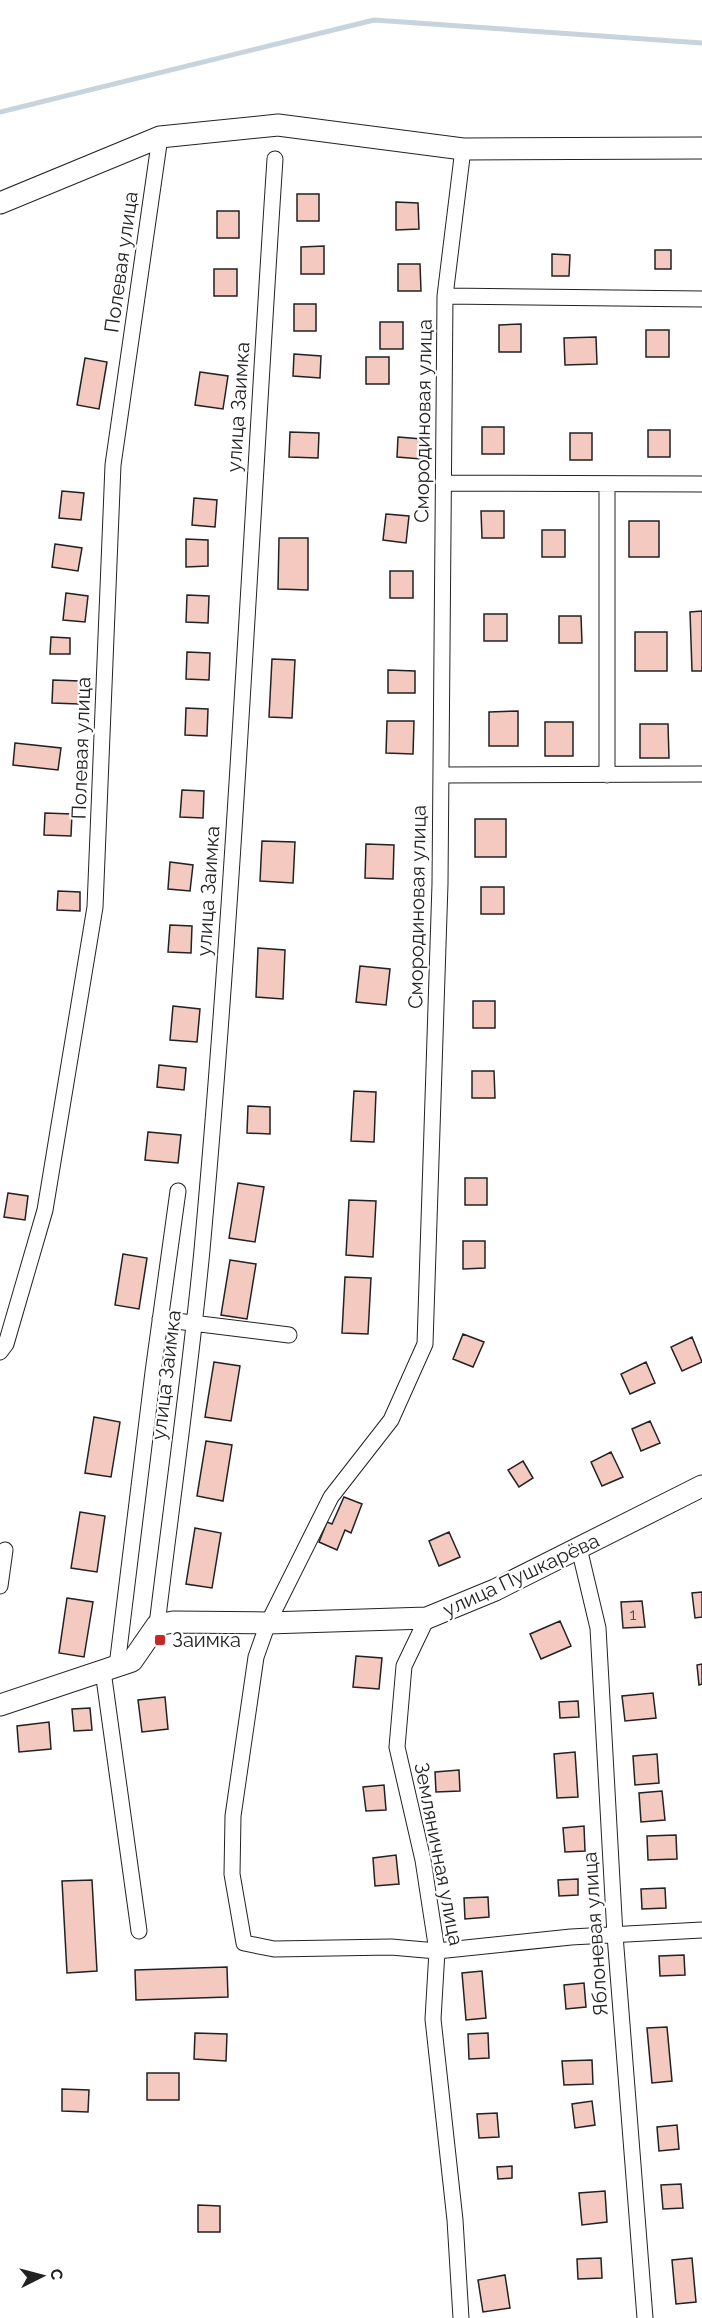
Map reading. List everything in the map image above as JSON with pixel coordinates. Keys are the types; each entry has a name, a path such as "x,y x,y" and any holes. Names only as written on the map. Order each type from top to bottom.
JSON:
{"street":[{"path":"0,203 160,136 278,125 463,149 702,148"},
{"name":"Полевая улица","path":"0,1352 6,1344 45,1210 95,907 113,465 160,136"},
{"name":"Смородиновая улица","path":"437,1951 391,1947 274,1949 244,1944 232,1874 233,1816 256,1657 268,1623 331,1497 391,1420 425,1344 439,896 445,296 463,149"},
{"name":"улица Заимка","path":"157,1625 201,1252 239,765 254,471 275,159"},
{"path":"445,296 702,299"},
{"path":"443,483 702,484"},
{"path":"607,484 607,775"},
{"path":"441,776 702,774"},
{"path":"139,1931 117,1666 178,1191"},
{"path":"160,1319 289,1335"},
{"name":"улица Пушкарёва","path":"157,1625 173,1622 268,1623 427,1618 495,1590 702,1486"},
{"name":"Яблоневая улица","path":"579,1548 598,1628 615,1935 645,2318"},
{"path":"0,1586 5,1550"},
{"name":"Земляничная улица","path":"427,1618 404,1666 397,1747 423,1860 437,1951 433,2019 455,2220 461,2318"},
{"path":"0,1705 117,1666 157,1625"},
{"path":"437,1951 571,1937 702,1930"}],"building":[{"path":"297,194 319,194 319,221 297,221"},
{"path":"396,202 418,203 419,229 396,230"},
{"path":"217,211 239,211 239,238 217,238"},
{"path":"324,246 324,274 301,274 301,247"},
{"path":"655,250 671,250 671,269 655,269"},
{"path":"552,254 570,255 569,276 552,276"},
{"path":"398,264 420,264 421,291 398,291"},
{"path":"214,269 237,269 237,296 214,296"},
{"path":"294,304 316,304 316,331 294,331"},
{"path":"380,322 403,322 403,349 380,349"},
{"path":"521,324 521,352 499,352 499,325"},
{"path":"646,330 669,330 669,357 646,357"},
{"path":"596,337 597,364 565,365 564,338"},
{"path":"294,354 321,356 320,378 293,376"},
{"path":"366,357 389,357 389,384 366,384"},
{"path":"85,358 107,362 99,409 77,405"},
{"path":"200,372 228,376 223,409 195,405"},
{"path":"482,427 504,427 504,454 482,454"},
{"path":"648,430 670,430 670,457 648,457"},
{"path":"290,432 319,433 318,458 289,457"},
{"path":"570,433 592,433 592,460 570,460"},
{"path":"398,437 422,439 421,459 397,457"},
{"path":"62,491 84,493 81,520 59,518"},
{"path":"194,498 217,500 215,527 192,525"},
{"path":"481,511 504,511 504,538 482,538"},
{"path":"386,514 409,516 406,543 383,540"},
{"path":"629,521 659,521 659,557 629,557"},
{"path":"542,530 565,530 565,557 542,557"},
{"path":"279,538 308,538 308,590 278,589"},
{"path":"186,539 208,540 208,566 186,567"},
{"path":"55,544 82,548 78,571 52,567"},
{"path":"390,571 413,571 413,598 390,598"},
{"path":"66,593 88,596 85,622 63,620"},
{"path":"187,595 209,596 208,623 186,622"},
{"path":"702,611 702,671 692,671 690,612"},
{"path":"484,614 507,614 507,641 484,641"},
{"path":"559,616 581,616 582,643 559,643"},
{"path":"635,632 667,632 667,671 635,671"},
{"path":"51,637 70,638 70,654 50,654"},
{"path":"187,652 210,653 209,680 186,679"},
{"path":"272,659 295,660 292,718 269,717"},
{"path":"388,670 415,671 415,693 388,693"},
{"path":"53,680 80,681 79,704 52,703"},
{"path":"186,708 208,709 207,736 185,735"},
{"path":"518,711 518,746 489,746 489,712"},
{"path":"387,721 414,721 413,754 386,753"},
{"path":"545,722 573,722 573,756 545,756"},
{"path":"640,724 668,724 669,758 640,758"},
{"path":"15,743 61,748 58,770 13,765"},
{"path":"182,790 204,791 203,818 180,817"},
{"path":"45,813 72,814 71,836 44,835"},
{"path":"475,819 506,819 506,857 475,857"},
{"path":"262,841 295,842 293,883 260,881"},
{"path":"366,844 394,845 393,879 365,878"},
{"path":"170,862 193,865 190,891 168,889"},
{"path":"481,887 504,887 504,914 481,914"},
{"path":"58,891 80,892 80,911 57,910"},
{"path":"170,925 192,926 191,953 168,952"},
{"path":"258,948 285,950 283,999 256,997"},
{"path":"360,966 390,969 386,1005 356,1002"},
{"path":"473,1001 495,1001 495,1028 473,1028"},
{"path":"173,1006 200,1009 197,1042 170,1040"},
{"path":"159,1065 186,1068 184,1090 157,1087"},
{"path":"472,1071 494,1071 495,1098 472,1098"},
{"path":"354,1091 376,1092 374,1142 351,1141"},
{"path":"248,1106 270,1107 270,1134 247,1133"},
{"path":"148,1132 181,1135 178,1163 145,1160"},
{"path":"465,1178 487,1178 487,1205 465,1205"},
{"path":"238,1183 264,1187 255,1242 229,1238"},
{"path":"8,1193 28,1196 25,1220 4,1217"},
{"path":"349,1200 376,1201 373,1257 346,1255"},
{"path":"463,1241 485,1241 485,1268 463,1269"},
{"path":"123,1254 147,1258 139,1309 115,1305"},
{"path":"230,1260 256,1264 247,1319 221,1315"},
{"path":"345,1277 371,1278 368,1334 342,1333"},
{"path":"463,1334 484,1342 473,1367 453,1359"},
{"path":"692,1337 702,1362 682,1371 671,1347"},
{"path":"214,1362 240,1366 231,1421 205,1417"},
{"path":"646,1362 655,1383 630,1394 621,1374"},
{"path":"94,1417 120,1422 111,1477 85,1473"},
{"path":"650,1421 660,1443 641,1451 632,1429"},
{"path":"206,1441 232,1445 223,1501 197,1496"},
{"path":"611,1452 623,1477 602,1486 591,1462"},
{"path":"523,1461 533,1478 519,1487 508,1470"},
{"path":"344,1497 362,1504 351,1533 345,1530 337,1550 319,1542 327,1522 332,1524"},
{"path":"80,1512 105,1516 97,1572 71,1568"},
{"path":"195,1528 221,1533 212,1588 186,1584"},
{"path":"449,1532 460,1557 439,1566 429,1541"},
{"path":"702,1592 702,1617 695,1618 692,1593"},
{"path":"67,1598 93,1602 84,1657 59,1653"},
{"path":"642,1601 645,1627 623,1628 621,1602"},
{"path":"560,1621 571,1646 541,1659 530,1634"},
{"path":"356,1656 382,1658 379,1689 353,1687"},
{"path":"702,1664 702,1684 699,1685 697,1665"},
{"path":"653,1693 656,1718 625,1721 622,1696"},
{"path":"165,1697 168,1729 142,1732 138,1700"},
{"path":"578,1701 579,1717 560,1718 559,1702"},
{"path":"90,1708 92,1730 74,1731 72,1709"},
{"path":"49,1722 51,1749 19,1752 17,1726"},
{"path":"575,1752 578,1797 557,1798 554,1754"},
{"path":"657,1754 659,1783 635,1785 633,1756"},
{"path":"459,1770 460,1791 436,1792 435,1772"},
{"path":"384,1785 386,1810 366,1811 363,1787"},
{"path":"662,1791 665,1820 641,1822 639,1793"},
{"path":"584,1826 585,1851 565,1852 563,1828"},
{"path":"676,1835 677,1859 648,1860 647,1836"},
{"path":"396,1855 399,1884 375,1886 373,1858"},
{"path":"578,1879 578,1895 559,1896 558,1880"},
{"path":"92,1880 97,1971 67,1973 62,1881"},
{"path":"665,1888 666,1908 642,1909 641,1889"},
{"path":"488,1897 489,1917 465,1919 464,1898"},
{"path":"684,1955 685,1975 660,1976 659,1956"},
{"path":"227,1967 228,1997 136,2000 135,1970"},
{"path":"482,1971 486,2018 466,2020 462,1973"},
{"path":"584,1983 586,2007 566,2009 564,1985"},
{"path":"667,2027 672,2081 652,2083 647,2028"},
{"path":"195,2033 227,2034 226,2061 194,2059"},
{"path":"488,2033 489,2058 469,2059 468,2034"},
{"path":"592,2060 593,2084 564,2085 562,2061"},
{"path":"147,2073 179,2073 179,2100 147,2100"},
{"path":"62,2089 89,2090 88,2112 62,2111"},
{"path":"592,2101 595,2125 575,2128 572,2104"},
{"path":"497,2113 499,2137 479,2138 477,2114"},
{"path":"677,2125 679,2149 659,2151 657,2127"},
{"path":"512,2166 512,2178 498,2179 497,2167"},
{"path":"681,2184 683,2208 663,2209 661,2185"},
{"path":"605,2191 607,2222 582,2225 579,2193"},
{"path":"198,2205 220,2206 220,2232 198,2232"},
{"path":"601,2258 602,2278 578,2279 577,2259"},
{"path":"692,2258 696,2302 676,2304 672,2260"},
{"path":"505,2275 510,2308 483,2312 478,2280"}],"waterway":[{"path":"0,112 374,20 702,43"}],"place":[{"name":"Заимка","path":"160,1640"}]}
